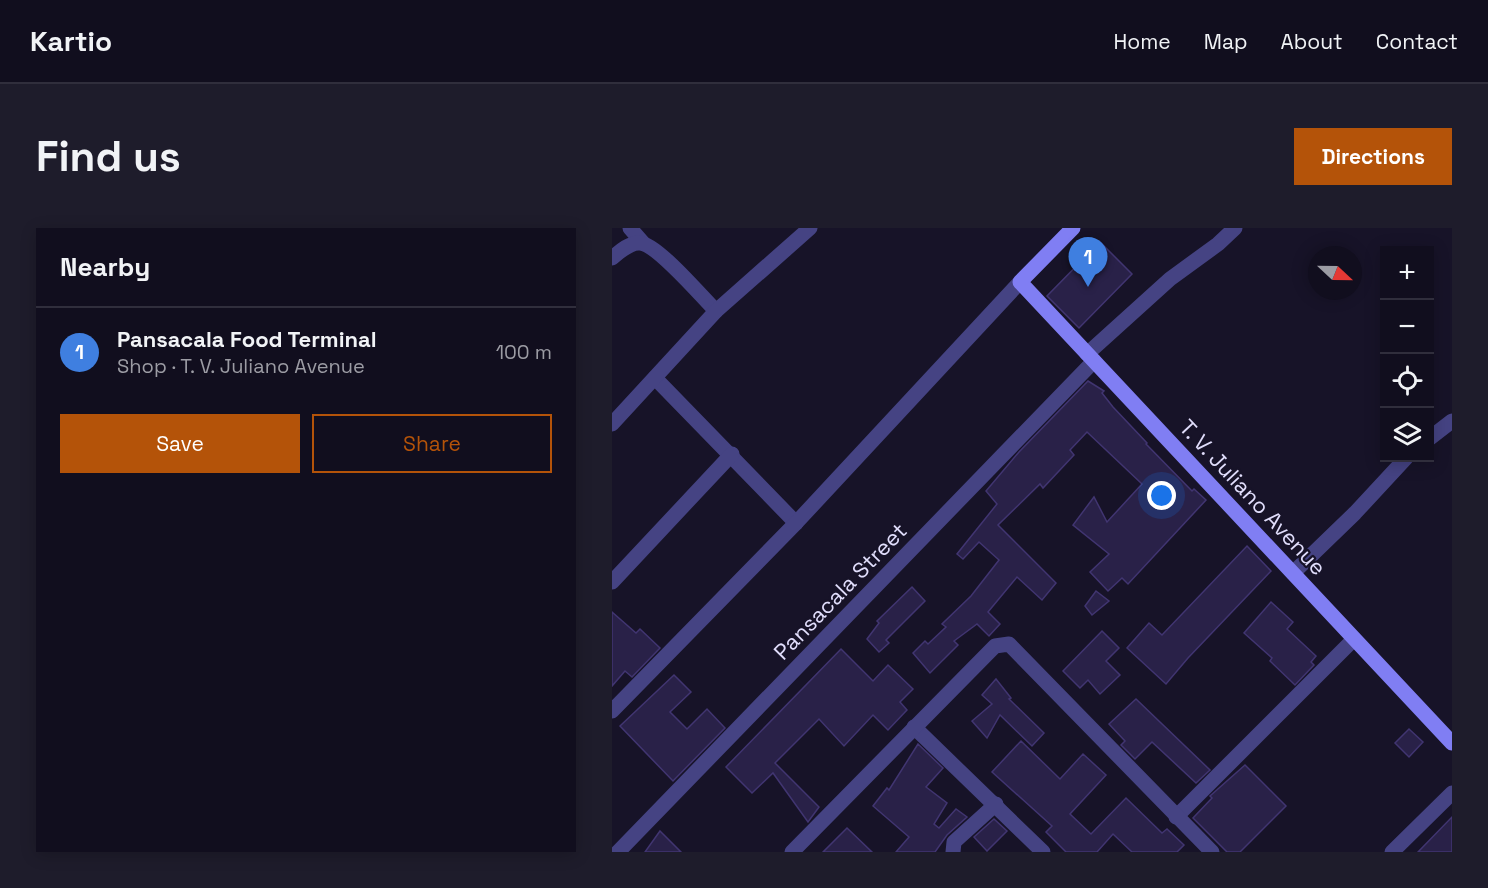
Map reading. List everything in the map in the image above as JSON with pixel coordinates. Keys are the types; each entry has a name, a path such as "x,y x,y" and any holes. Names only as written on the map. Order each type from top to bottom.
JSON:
{"main road":[{"path":"1020,282 1073,228"},
{"name":"T. V. Juliano Avenue","path":"1020,282 1452,743"}],"street":[{"path":"630,228 716,311"},
{"path":"612,424 716,311 810,228"},
{"name":"Pansacala Street","path":"618,852 1091,357 1170,279 1218,244 1235,228"},
{"path":"612,258 633,243 643,243"},
{"path":"612,711 796,523 1020,282"},
{"path":"655,378 732,454 796,523"},
{"path":"1434,435 1452,421"},
{"path":"612,582 732,454"},
{"path":"1293,573 1355,513 1402,462"},
{"path":"1176,817 1354,639"},
{"path":"801,849 915,727 995,646 1002,643 1009,644 1212,852"},
{"path":"915,727 1043,852"},
{"path":"1392,852 1452,793"},
{"path":"953,852 954,842 996,804"}],"building":[{"path":"1100,242 1132,274 1079,328 1047,296"},
{"path":"1088,381 1104,391 1102,393 1113,407 1146,444 1192,491 1194,489 1206,500 1128,584 1122,578 1108,591 1090,572 1109,554 1073,525 1094,497 1107,522 1142,484 1087,432 1070,450 1074,455 1043,488 1040,484 998,525 1056,583 1042,600 1017,577 988,612 1000,624 989,636 977,624 954,641 958,645 930,673 913,653 925,641 928,644 946,627 942,624 971,596 999,560 979,542 963,559 957,554 997,504 986,491 1019,452"},
{"path":"1247,546 1271,571 1166,684 1127,648 1149,623 1162,635"},
{"path":"912,587 925,601 886,640 889,643 879,652 867,639 879,623 877,621"},
{"path":"1096,591 1109,601 1092,615 1085,606"},
{"path":"1271,602 1293,622 1287,629 1316,656 1311,662 1314,665 1295,685 1270,661 1272,658 1244,633"},
{"path":"612,612 636,633 640,629 660,648 632,677 625,671 612,686"},
{"path":"1102,631 1119,648 1106,661 1120,675 1100,694 1088,680 1080,688 1063,671"},
{"path":"841,649 873,681 888,665 913,689 900,702 907,710 888,730 873,715 844,746 819,719 775,763 819,807 808,822 773,773 752,793 726,767"},
{"path":"674,675 691,692 670,712 687,729 707,709 725,728 673,781 620,726"},
{"path":"996,679 1011,698 1009,699 1044,733 1032,746 1000,715 987,738 972,721 992,704 982,695"},
{"path":"1136,699 1210,770 1196,783 1152,742 1135,759 1121,745 1125,741 1109,724"},
{"path":"1409,729 1423,742 1409,757 1395,743"},
{"path":"1021,741 1060,779 1083,754 1106,775 1070,814 1091,834 1126,798 1162,833 1167,829 1184,845 1177,852 1132,852 1113,834 1097,852 1066,852 1046,832 1052,826 992,772"},
{"path":"918,744 943,768 926,787 947,803 934,824 939,828 956,809 967,817 947,835 935,852 896,852 909,837 873,806 887,788 889,790"},
{"path":"1245,765 1286,806 1240,852 1227,852 1193,818 1212,798 1210,796"},
{"path":"1452,817 1452,852 1418,852"},
{"path":"994,819 1007,831 987,851 974,837"},
{"path":"847,828 872,852 823,852"},
{"path":"660,831 681,852 645,852"}],"place":[{"name":"Pansacala Food Terminal","path":"1088,287"}]}
